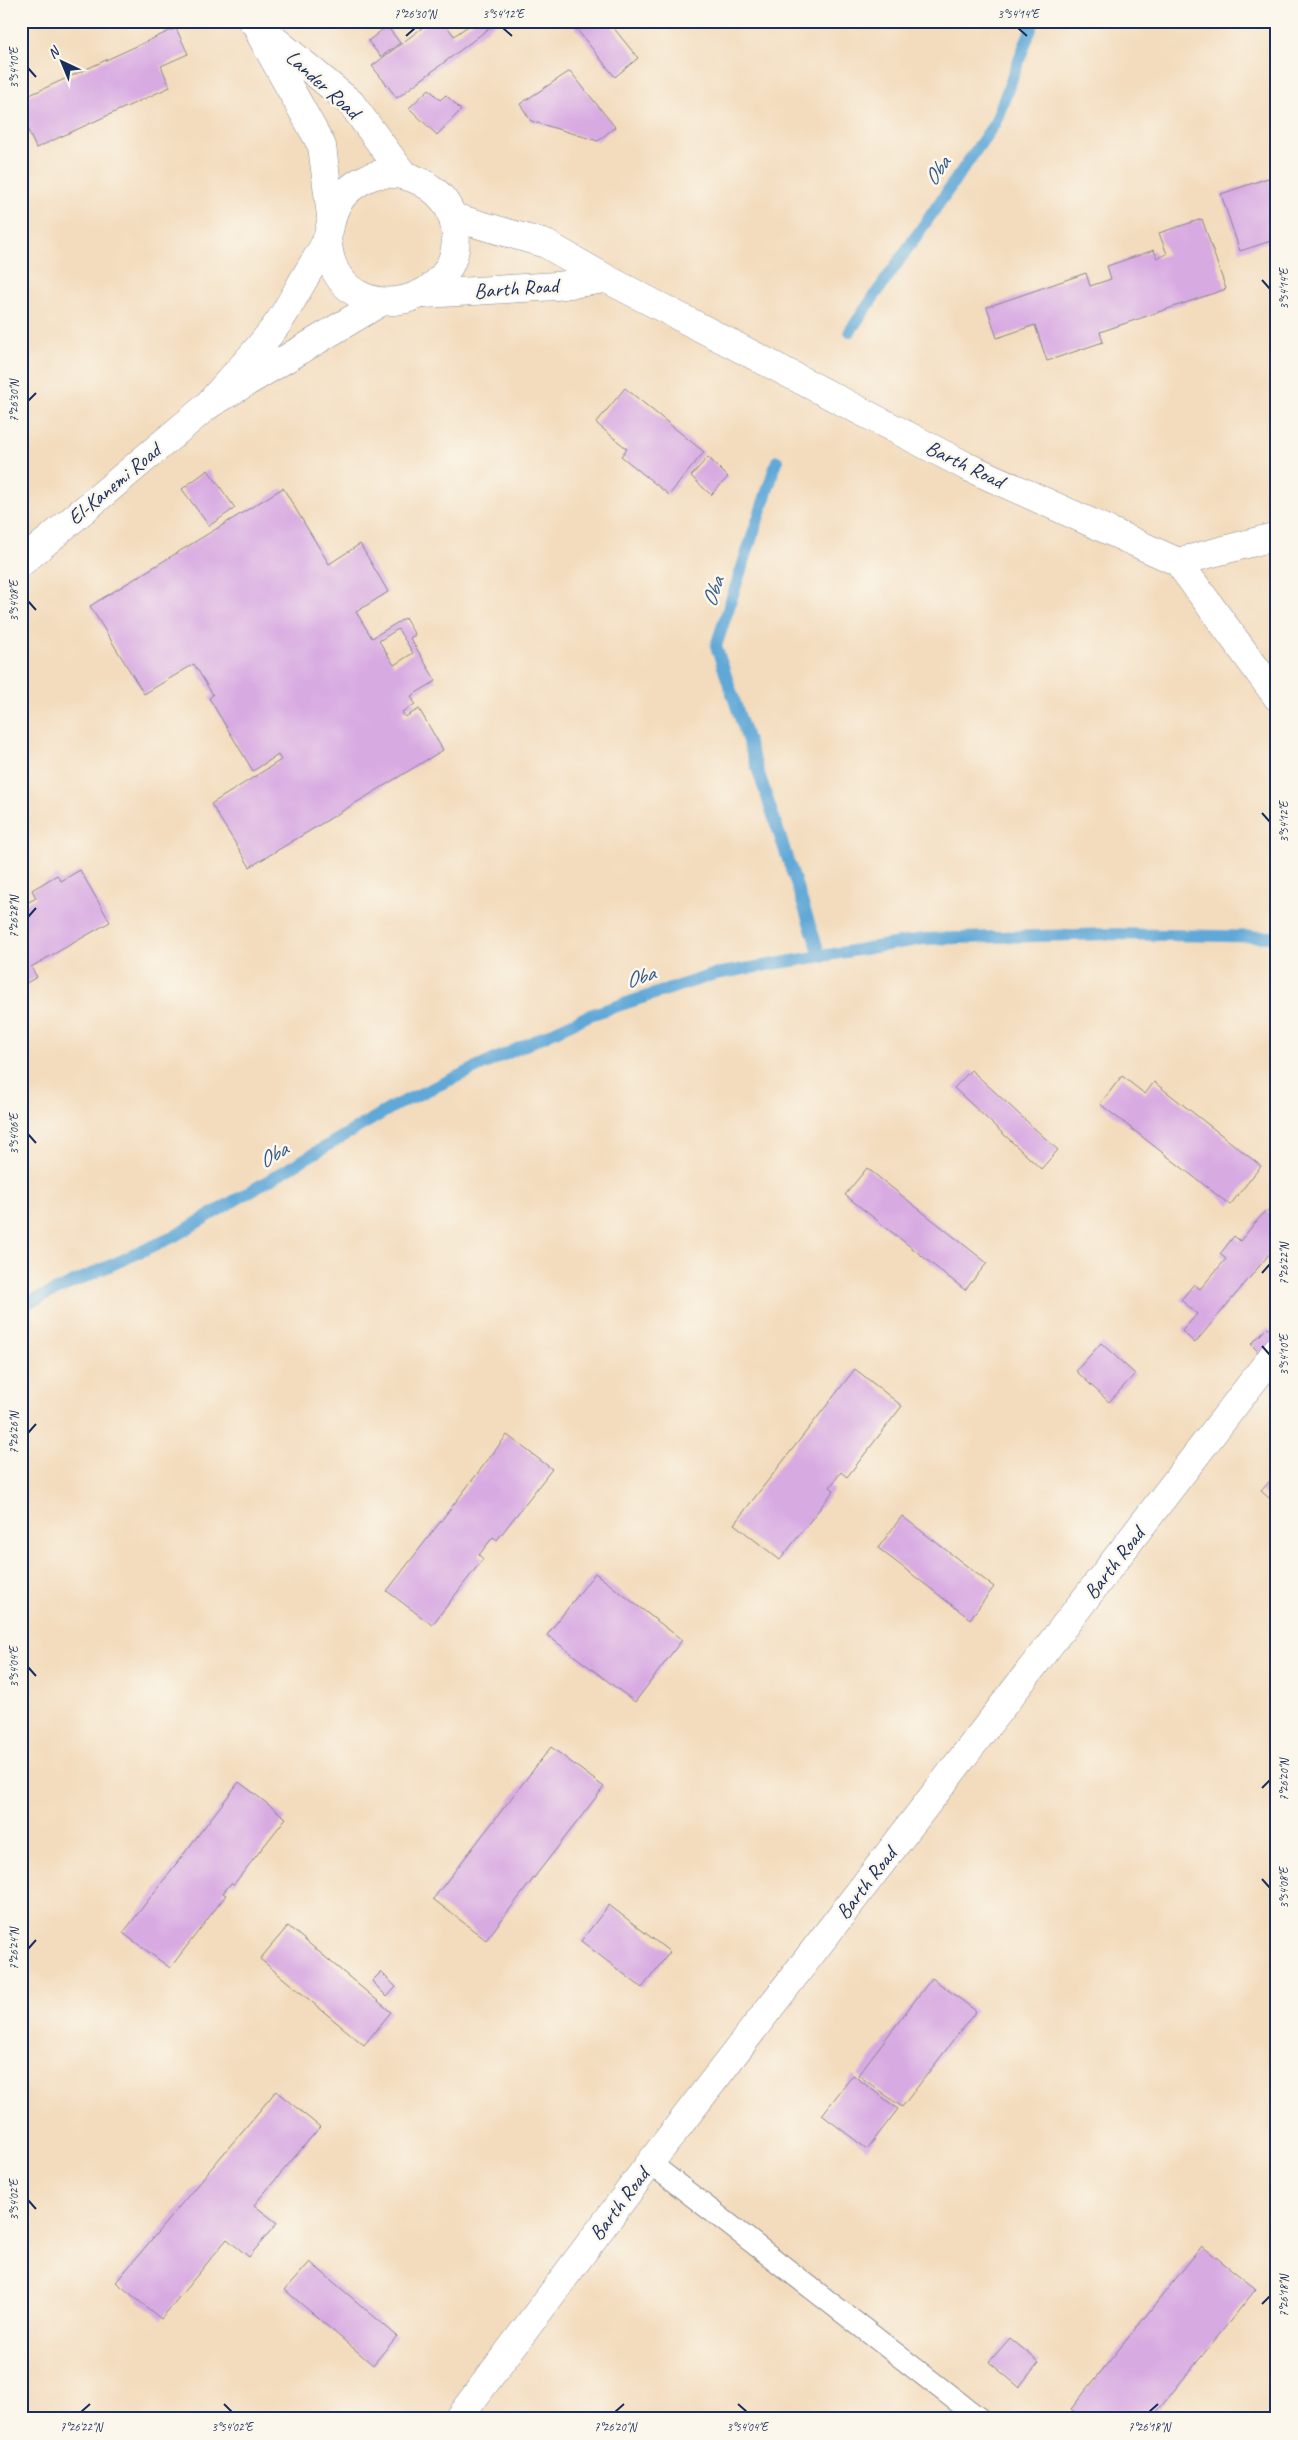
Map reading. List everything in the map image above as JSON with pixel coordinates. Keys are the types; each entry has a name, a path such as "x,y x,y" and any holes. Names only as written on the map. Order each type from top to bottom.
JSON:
{"street":[{"name":"Lander Road","path":"253,22 351,104 403,174"},
{"name":"Lander Road","path":"253,22 322,146 329,227"},
{"path":"380,174 403,174 426,183 442,198 453,217 456,239 452,262 440,280 424,294 403,302 381,302 360,295 342,281 331,261 329,227 342,196 359,182 380,174"},
{"name":"Barth Road","path":"453,217 546,244 607,278 966,466 1178,562 1277,697"},
{"name":"El-Kanemi Road","path":"21,563 207,406 279,322 329,227"},
{"name":"Barth Road","path":"424,294 557,286 607,278"},
{"name":"El-Kanemi Road","path":"207,406 381,302"},
{"path":"1178,562 1277,536"},
{"name":"Barth Road","path":"458,2419 650,2163 1277,1350"}],"lane":[{"path":"650,2163 980,2419"}],"building":[{"path":"431,21 443,21 454,36 475,21 493,21 495,24 397,98 372,66"},
{"path":"570,21 618,21 612,26 638,58 615,77"},
{"path":"387,26 400,43 381,57 368,41"},
{"path":"176,28 188,54 161,66 170,87 36,148 21,115 21,99"},
{"path":"570,71 615,127 598,141 531,121 520,104"},
{"path":"429,89 440,100 446,95 461,110 437,135 409,108"},
{"path":"1268,178 1277,204 1277,239 1240,251 1221,194"},
{"path":"1202,219 1226,289 1100,332 1103,342 1047,361 1035,325 997,338 987,307 1086,273 1090,286 1111,279 1107,266 1154,250 1157,258 1167,254 1159,233"},
{"path":"625,388 704,452 669,495 621,456 627,449 596,423"},
{"path":"708,457 728,477 711,495 691,476"},
{"path":"208,470 235,508 209,526 182,489"},
{"path":"283,488 329,564 360,544 388,592 356,612 372,638 405,618 415,635 410,638 436,681 411,696 415,704 402,712 405,717 419,709 443,750 250,867 211,804 281,760 278,755 253,771 209,698 213,695 194,664 144,694 90,606","holes":["398,629 413,653 394,665 379,641"]},
{"path":"80,870 110,922 31,967 37,977 21,986 21,906 36,898 32,890 57,875 61,881"},
{"path":"971,1070 1058,1150 1041,1169 954,1088"},
{"path":"1122,1076 1145,1094 1154,1082 1261,1166 1230,1205 1100,1104"},
{"path":"867,1168 987,1263 965,1290 845,1195"},
{"path":"1266,1210 1274,1217 1277,1214 1277,1245 1195,1343 1182,1331 1197,1314 1181,1300 1194,1284 1200,1289 1226,1259 1220,1254 1234,1236 1240,1241"},
{"path":"1268,1327 1277,1337 1277,1341 1262,1356 1251,1344"},
{"path":"1101,1343 1135,1374 1109,1402 1076,1371"},
{"path":"855,1369 902,1406 847,1477 841,1472 830,1487 834,1490 780,1560 734,1524"},
{"path":"507,1435 552,1469 497,1540 493,1537 479,1555 483,1559 432,1625 387,1591"},
{"path":"1277,1473 1277,1505 1261,1491"},
{"path":"902,1516 994,1587 970,1619 878,1548"},
{"path":"595,1573 682,1640 635,1702 547,1635"},
{"path":"551,1747 604,1787 486,1940 433,1899"},
{"path":"239,1782 286,1818 234,1884 231,1883 223,1893 226,1895 170,1968 123,1933"},
{"path":"609,1905 670,1952 642,1988 581,1941"},
{"path":"288,1926 391,2012 364,2045 260,1959"},
{"path":"381,1972 396,1987 387,1997 372,1981"},
{"path":"932,1978 976,2011 902,2107 858,2075"},
{"path":"853,2075 898,2109 867,2149 822,2115"},
{"path":"276,2091 320,2127 254,2205 277,2223 249,2257 227,2239 161,2319 116,2282"},
{"path":"1202,2246 1256,2289 1151,2419 1083,2419 1071,2409"},
{"path":"310,2262 397,2336 373,2365 285,2290"},
{"path":"1010,2338 1039,2362 1019,2387 989,2362"}],"waterway":[{"name":"Oba","path":"850,331 995,123 1034,21"},
{"name":"Oba","path":"777,461 716,646 820,955"},
{"name":"Oba","path":"21,1306 173,1237 396,1105 590,1015 715,974 923,939 1110,934 1277,937"}]}
